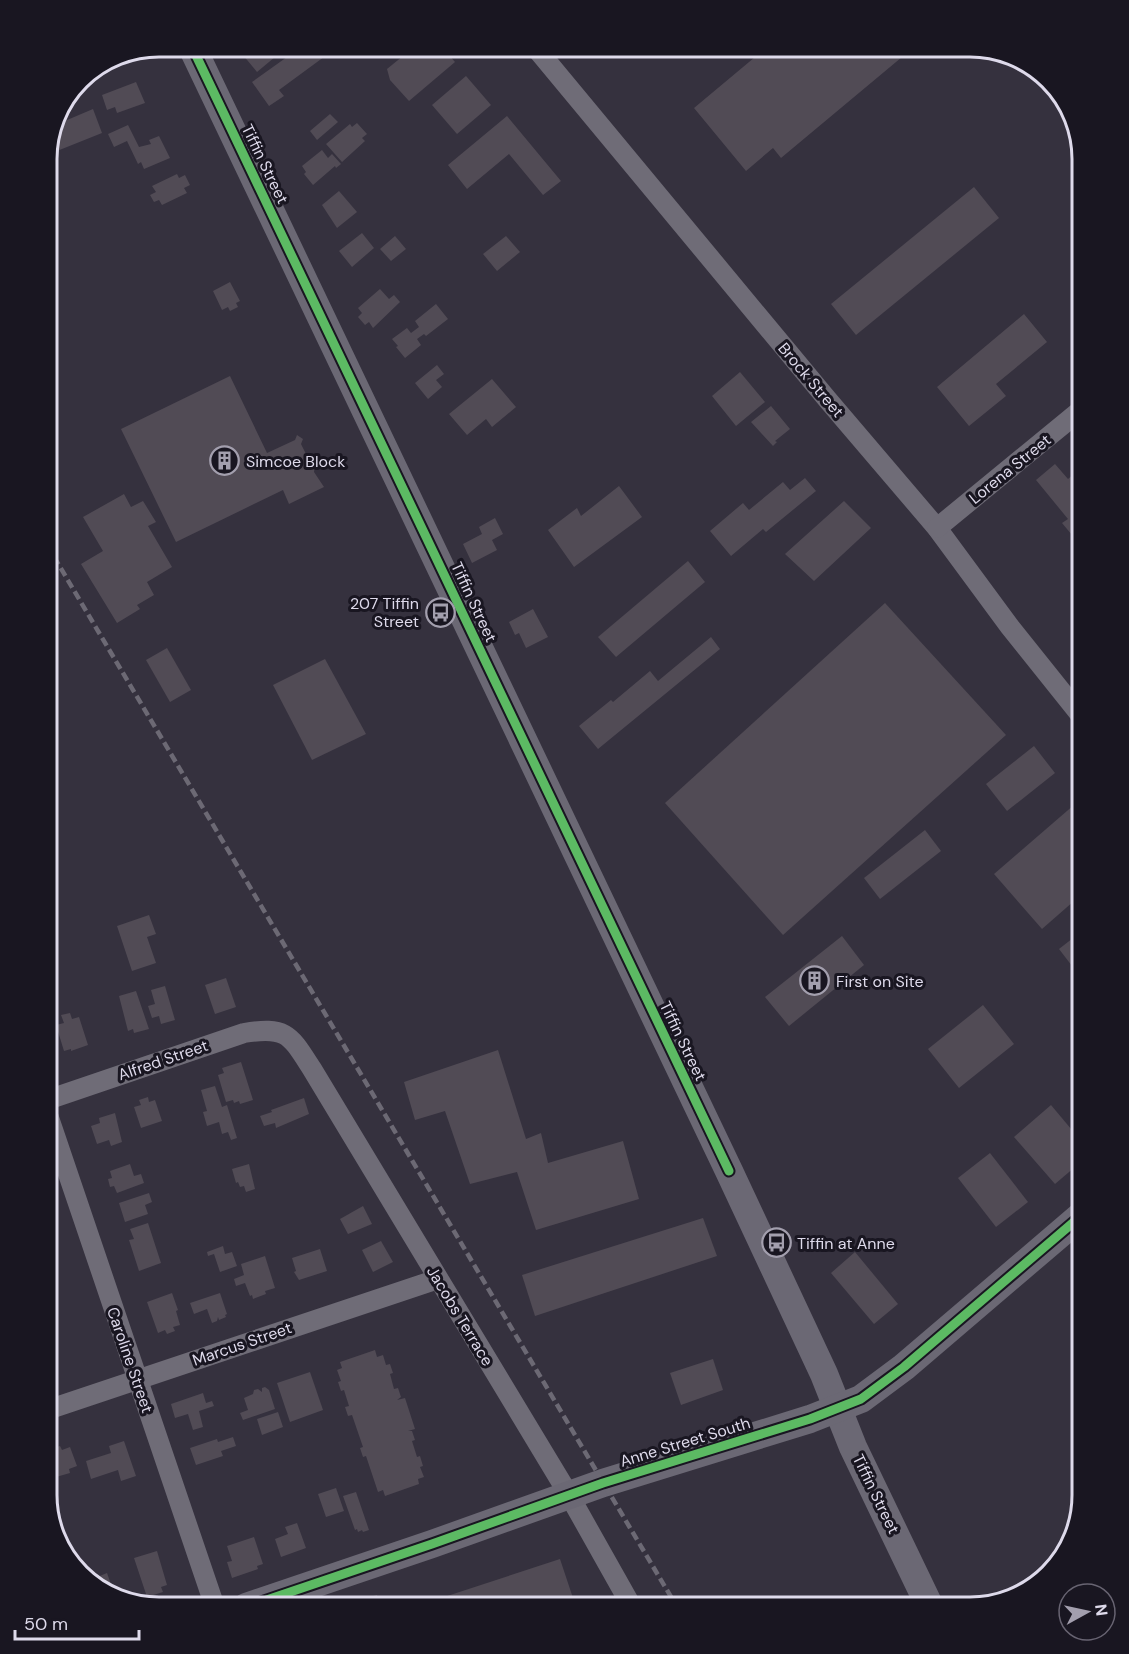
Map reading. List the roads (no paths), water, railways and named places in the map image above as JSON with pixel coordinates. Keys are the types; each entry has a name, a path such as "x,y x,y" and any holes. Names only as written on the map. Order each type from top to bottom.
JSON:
{"street":[{"name":"Tiffin Street","path":"197,57 729,1171 838,1409 853,1447 925,1597"},
{"name":"Brock Street","path":"542,57 937,528 1010,627 1072,703"},
{"name":"Lorena Street","path":"937,528 1072,418"},
{"name":"Alfred Street","path":"57,1096 244,1033 280,1030"},
{"name":"Jacobs Terrace","path":"280,1030 296,1045 312,1069 570,1495 626,1597"},
{"name":"Caroline Street","path":"57,1145 212,1597"},
{"name":"Anne Street South","path":"276,1597 570,1495 838,1409 861,1399 904,1367 1072,1224"},
{"name":"Marcus Street","path":"57,1406 438,1279"}],"railway":[{"path":"57,562 671,1597"}],"place":[{"name":"Simcoe Block","path":"225,461"},
{"name":"207 Tiffin Street","path":"440,612"},
{"name":"First on Site","path":"815,981"},
{"name":"Tiffin at Anne","path":"776,1243"}]}
